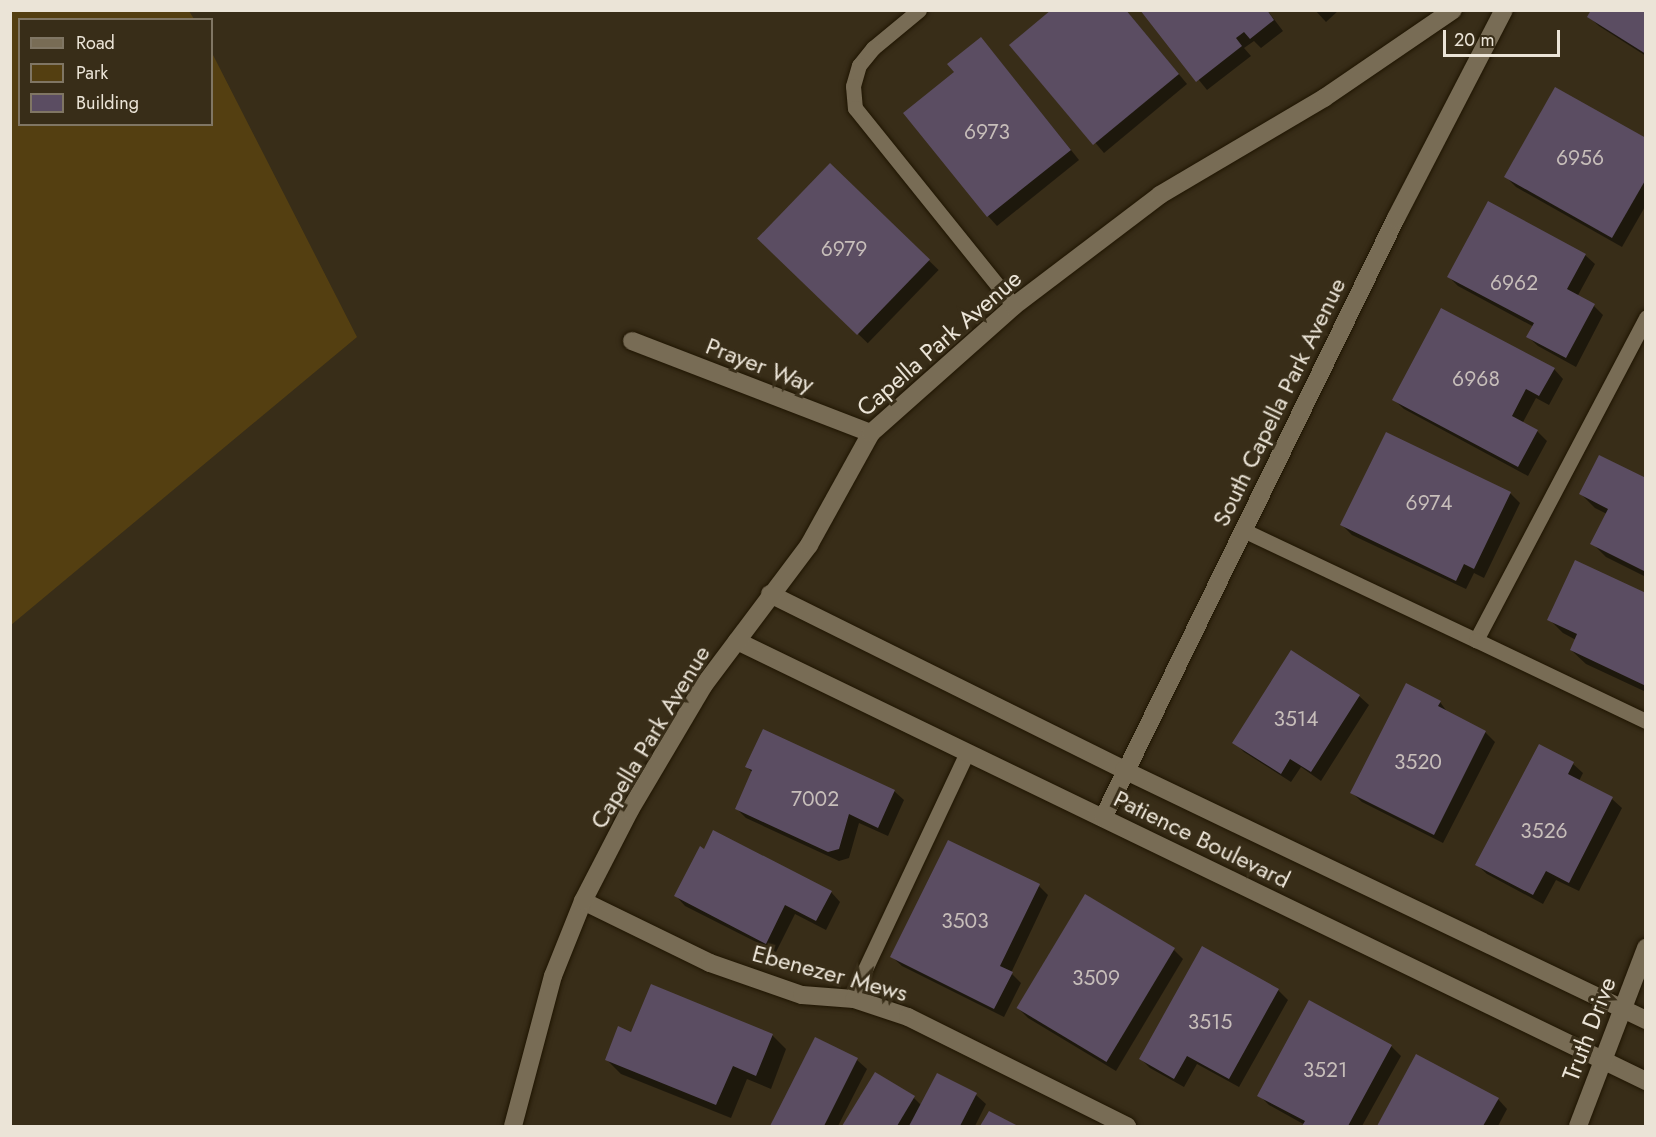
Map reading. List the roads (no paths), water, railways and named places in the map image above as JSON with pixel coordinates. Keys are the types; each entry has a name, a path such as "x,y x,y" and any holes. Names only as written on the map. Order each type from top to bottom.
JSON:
{"street":[{"name":"Capella Park Avenue","path":"513,1126 553,975 584,901 630,810 704,685 809,545 871,433 1014,306 1160,195 1324,98 1453,10"},
{"name":"South Capella Park Avenue","path":"1103,818 1124,770 1406,197 1504,10"},
{"name":"Prayer Way","path":"632,341 871,433"},
{"name":"Patience Boulevard","path":"770,594 1124,770 1646,1020"},
{"name":"Patience Boulevard","path":"737,641 1646,1081"},
{"name":"Ebenezer Mews","path":"584,901 710,963 801,995 851,999 908,1017 1127,1126"},
{"name":"Truth Drive","path":"1578,1126 1646,948"}],"lane":[{"path":"919,10 873,48 859,65 853,86 855,108 1014,306"},
{"path":"1476,640 1646,317"},
{"path":"1243,530 1646,721"},
{"path":"851,999 967,752"}]}
